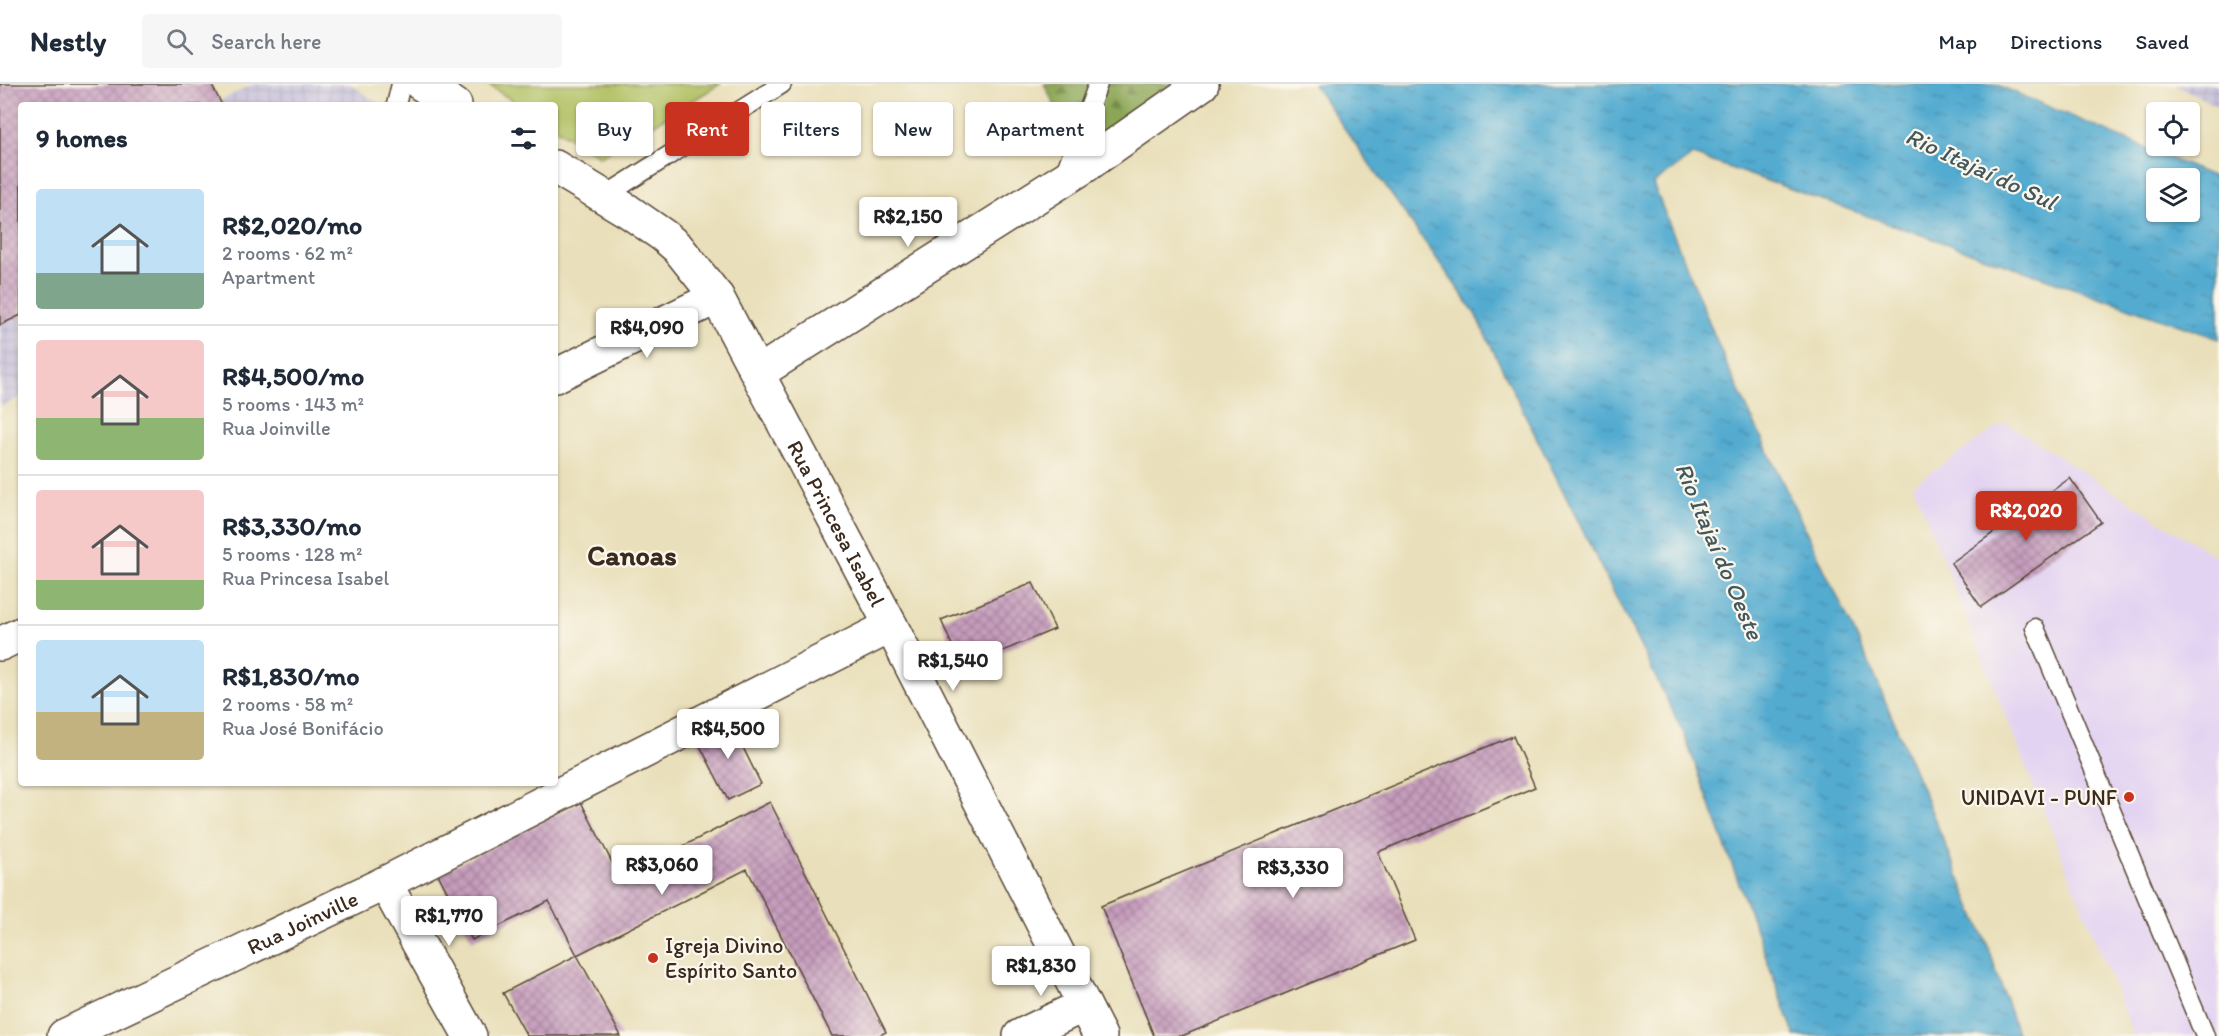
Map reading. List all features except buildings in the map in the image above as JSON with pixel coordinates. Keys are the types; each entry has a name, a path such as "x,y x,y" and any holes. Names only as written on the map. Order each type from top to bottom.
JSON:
{"street":[{"path":"421,84 450,102"},
{"path":"758,373 1074,173 1202,84"},
{"name":"Rua Princesa Isabel","path":"558,169 628,211 678,248 717,297 891,626 1100,1036"},
{"path":"558,375 717,297"},
{"name":"Rua Joinville","path":"64,1036 385,884 891,626"},
{"path":"0,644 18,635"},
{"path":"385,884 470,1036"},
{"path":"1020,1036 1084,1005"}],"lane":[{"path":"397,102 401,84"},
{"path":"603,197 782,84"},
{"path":"1074,173 1098,84"},
{"path":"2035,628 2205,1036"}],"shaded area":[{"path":"253,84 350,84 377,102 218,102"},
{"path":"2175,84 2219,84 2219,107"},
{"path":"18,202 18,398 0,407 0,211"},
{"name":"UNIDAVI - PUNF","path":"2005,422 2219,559 2219,1036 2134,1036 1913,485"}],"green space":[{"path":"487,84 720,84 690,102 665,102 665,117 653,125 653,102 576,102 576,142 558,130 558,102 514,102"},
{"path":"1044,84 1183,84 1105,149 1105,102 1053,102"},
{"path":"1080,156 1097,156 1085,166"}],"water":[{"path":"1313,84 1995,84 2146,148 2146,156 2165,156 2193,168 2146,168 2146,222 2200,222 2200,171 2219,179 2219,339 1693,155 1653,184 1727,366 1871,667 1989,949 2018,1036 1795,1036 1684,734 1473,310"}],"place":[{"name":"UNIDAVI - PUNF","path":"2129,797"},
{"name":"Igreja Divino Espírito Santo","path":"653,958"}],"district":[{"name":"Canoas","path":"632,555"}],"water label":[{"name":"Rio Itajaí do Sul","path":"1981,169"},
{"name":"Rio Itajaí do Oeste","path":"1719,551"}]}
